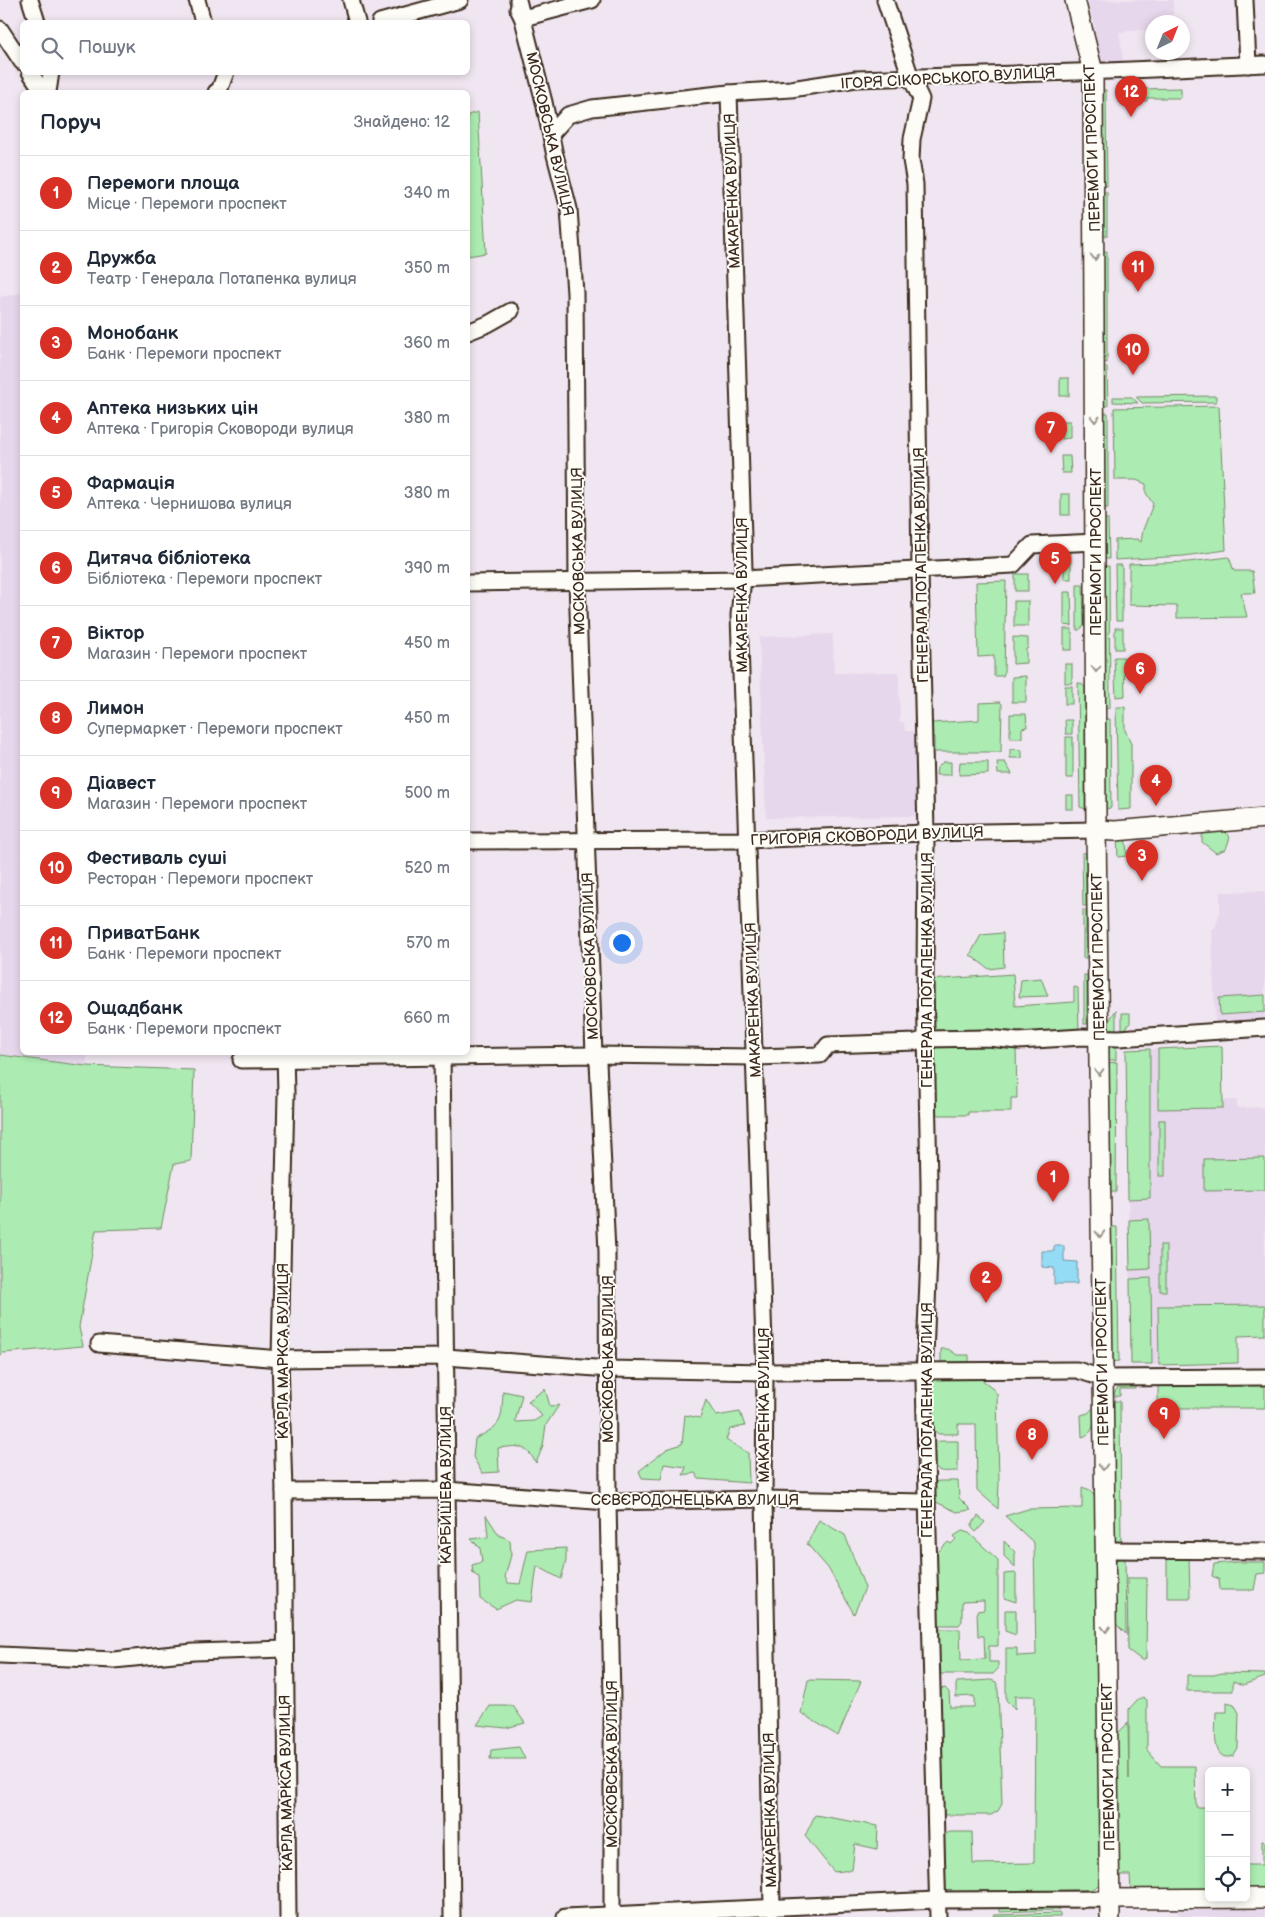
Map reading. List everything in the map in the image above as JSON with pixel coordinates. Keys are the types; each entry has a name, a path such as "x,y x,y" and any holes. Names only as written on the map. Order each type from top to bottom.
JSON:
{"main road":[{"name":"ПЕРЕМОГИ ПРОСПЕКТ","path":"1075,0 1093,72 1096,830 1110,1908"},
{"name":"ГРИГОРІЯ СКОВОРОДИ ВУЛИЦЯ","path":"1096,830 1115,831 1265,818"},
{"path":"1110,1908 1265,1898"}],"street":[{"path":"30,0 37,20"},
{"path":"197,0 202,20"},
{"path":"351,0 356,20"},
{"path":"387,20 460,0"},
{"path":"512,0 522,17 592,0"},
{"name":"МОСКОВСЬКА ВУЛИЦЯ","path":"518,0 569,209 575,293 577,582 594,1055 598,1062 606,1233 612,1699 612,1916"},
{"name":"ГЕНЕРАЛА ПОТАПЕНКА ВУЛИЦЯ","path":"885,0 911,78 921,99 912,139 911,160 916,184 920,571 926,833 924,982 929,1255 924,1370 926,1502 936,1900 938,1917"},
{"path":"1244,0 1248,65"},
{"path":"0,29 20,59"},
{"name":"ІГОРЯ СІКОРСЬКОГО ВУЛИЦЯ","path":"551,134 568,115 592,108 856,80 1265,64"},
{"path":"32,75 42,90"},
{"path":"48,90 51,75"},
{"path":"215,75 218,90"},
{"path":"219,90 225,75"},
{"name":"МАКАРЕНКА ВУЛИЦЯ","path":"729,93 743,579 739,614 765,1372 764,1499 772,1908"},
{"path":"470,331 512,311"},
{"path":"470,583 743,579 1013,566 1032,545 1096,542"},
{"name":"ГРИГОРІЯ СКОВОРОДИ ВУЛИЦЯ","path":"470,841 746,840 926,833 1096,830"},
{"path":"240,1060 285,1056 594,1055 755,1057 820,1055 828,1045 916,1042 926,1039 988,1038 1018,1041 1098,1037 1119,1038 1265,1028"},
{"name":"КАРБИШЕВА ВУЛИЦЯ","path":"442,1055 452,1917"},
{"name":"КАРЛА МАРКСА ВУЛИЦЯ","path":"285,1056 280,1359 284,1491 288,1917"},
{"path":"98,1344 280,1359 446,1357 609,1369 765,1372 1077,1370 1102,1378 1265,1377"},
{"name":"СЄВЄРОДОНЕЦЬКА ВУЛИЦЯ","path":"284,1491 446,1490 608,1502 764,1499 926,1502"},
{"path":"1104,1550 1265,1551"},
{"path":"0,1655 114,1660 194,1652 284,1649"},
{"path":"565,1917 936,1900 1110,1908"}],"shaded area":[{"path":"1087,0 1173,0 1173,15 1145,15 1145,30 1119,32 1124,64 1101,65 1090,31 1095,26"},
{"path":"20,293 20,1055 88,1055 86,1066 0,1055 0,297"},
{"path":"833,634 834,673 899,672 900,722 904,722 905,731 915,731 915,773 918,774 919,816 766,818 759,637"},
{"path":"1265,891 1265,1021 1215,1024 1212,929 1215,929 1220,911 1220,892"},
{"path":"1222,1046 1223,1100 1237,1100 1237,1108 1265,1107 1265,1310 1159,1365 1131,1364 1126,1050"},
{"path":"1265,1910 1265,1917 1179,1917 1178,1911"},
{"path":"841,1914 841,1917 761,1917"}],"green space":[{"path":"1181,88 1181,98 1147,98 1147,101 1140,101 1140,89"},
{"path":"1099,90 1106,90 1107,186 1099,186"},
{"path":"478,112 486,253 470,256 470,114"},
{"path":"1100,192 1107,192 1107,236 1102,236"},
{"path":"1107,251 1107,363 1100,362 1102,252"},
{"path":"1100,367 1107,367 1108,406 1100,406"},
{"path":"1060,378 1069,378 1069,396 1060,396"},
{"path":"1216,396 1216,402 1142,403 1136,397"},
{"path":"1113,397 1132,397 1138,403 1113,402"},
{"path":"1219,406 1226,550 1184,556 1115,560 1115,540 1137,539 1141,542 1143,530 1153,504 1146,493 1146,484 1136,480 1115,480 1114,408"},
{"path":"1101,413 1108,413 1108,508 1102,508"},
{"path":"1061,421 1070,421 1070,438 1061,439"},
{"path":"1061,456 1070,456 1071,473 1062,473"},
{"path":"1061,494 1070,494 1070,515 1061,515"},
{"path":"1102,519 1108,519 1109,559 1103,559"},
{"path":"1064,553 1071,553 1071,579 1064,579"},
{"path":"1229,557 1234,571 1252,571 1255,593 1241,593 1247,617 1177,618 1177,606 1129,605 1129,564 1188,562"},
{"path":"1115,565 1122,565 1122,621 1116,621"},
{"path":"1103,566 1109,566 1110,708 1104,708"},
{"path":"1015,574 1028,574 1028,591 1015,591"},
{"path":"1006,581 1004,674 1003,676 994,676 994,656 978,657 976,582"},
{"path":"1077,585 1083,585 1084,626 1079,630 1077,630"},
{"path":"1064,592 1071,592 1072,626 1064,625"},
{"path":"1014,601 1028,601 1028,626 1014,626"},
{"path":"1115,628 1123,628 1123,649 1115,649"},
{"path":"1064,629 1072,629 1072,650 1064,650"},
{"path":"1013,637 1028,638 1026,663 1013,664"},
{"path":"1114,657 1124,657 1125,696 1116,697"},
{"path":"1065,664 1072,664 1072,683 1065,683"},
{"path":"1026,676 1026,702 1012,702 1012,677"},
{"path":"1078,683 1085,687 1085,809 1080,807"},
{"path":"1065,686 1072,686 1072,704 1065,704"},
{"path":"1000,702 1002,704 1001,752 935,752 934,737 930,736 932,723 979,720 979,703"},
{"path":"1116,707 1125,707 1125,730 1131,744 1131,809 1118,810"},
{"path":"1010,714 1026,714 1027,727 1022,728 1022,738 1010,738"},
{"path":"1104,719 1110,719 1111,808 1104,809"},
{"path":"1065,720 1072,720 1072,734 1066,734"},
{"path":"1066,737 1073,737 1073,778 1066,778"},
{"path":"1010,749 1022,750 1022,758 1010,758"},
{"path":"943,762 951,762 951,775 936,775 937,768"},
{"path":"960,762 988,762 988,774 959,775"},
{"path":"997,762 1005,762 1012,774 998,774"},
{"path":"1066,795 1073,795 1073,809 1066,809"},
{"path":"1222,829 1230,837 1226,849 1216,853 1202,842 1202,836 1205,832"},
{"path":"1117,837 1123,838 1126,842 1127,856 1118,857"},
{"path":"1082,853 1086,853 1086,906 1083,906"},
{"path":"1083,910 1086,910 1086,958 1083,958"},
{"path":"1003,933 1004,967 989,969 970,955 981,935"},
{"path":"1013,974 1015,1006 1074,1002 1074,987 1078,988 1079,1034 935,1035 929,1030 929,980"},
{"path":"1084,975 1087,975 1087,1024 1084,1024"},
{"path":"1041,978 1048,996 1019,997 1021,980"},
{"path":"1265,995 1265,1012 1220,1015 1219,998"},
{"path":"1116,1010 1116,1033 1109,1029 1108,1022"},
{"path":"1122,1013 1130,1013 1130,1023 1122,1033"},
{"path":"933,1042 1016,1047 1017,1098 1011,1098 1011,1112 968,1112 968,1115 931,1115"},
{"path":"1116,1044 1116,1060 1107,1060 1108,1049"},
{"path":"1222,1046 1223,1108 1158,1109 1158,1049"},
{"path":"1150,1049 1150,1198 1128,1199 1126,1050"},
{"path":"0,1055 86,1066 194,1070 191,1161 174,1164 161,1228 96,1230 79,1327 83,1346 3,1353 0,1356"},
{"path":"1117,1062 1116,1192 1108,1192 1107,1063"},
{"path":"1159,1120 1165,1120 1165,1176 1159,1176"},
{"path":"1265,1158 1265,1190 1204,1191 1204,1159"},
{"path":"1149,1219 1150,1269 1130,1270 1129,1220"},
{"path":"1108,1227 1117,1227 1119,1361 1109,1362"},
{"path":"1160,1245 1166,1245 1166,1291 1160,1291"},
{"path":"1151,1278 1152,1364 1131,1364 1130,1279"},
{"path":"1265,1305 1265,1335 1238,1336 1238,1363 1159,1365 1158,1306"},
{"path":"941,1349 948,1349 957,1355 969,1355 969,1364 941,1364"},
{"path":"935,1377 978,1377 997,1394 998,1509 977,1490 976,1424 958,1424 958,1434 938,1434 932,1428 931,1384"},
{"path":"1265,1382 1265,1408 1158,1408 1158,1385"},
{"path":"1121,1385 1135,1385 1135,1389 1120,1389 1120,1396 1113,1396"},
{"path":"545,1389 550,1406 559,1405 546,1425 543,1446 536,1463 528,1452 520,1447 498,1448 499,1472 482,1473 473,1457 475,1439 491,1429 499,1421 502,1410 503,1391 522,1395 515,1422 534,1421 542,1416 528,1401"},
{"path":"706,1400 716,1416 740,1412 745,1426 730,1429 726,1440 748,1453 749,1483 699,1479 695,1473 683,1475 686,1467 664,1464 661,1479 642,1478 639,1471 667,1449 682,1444 685,1415 700,1418"},
{"path":"1112,1401 1120,1401 1121,1545 1114,1536"},
{"path":"1094,1407 1092,1429 1087,1435 1082,1437 1081,1415 1088,1413"},
{"path":"958,1441 958,1471 940,1471 935,1467 932,1457 933,1449 937,1442"},
{"path":"958,1481 959,1498 971,1510 957,1512 936,1502 933,1499 933,1482"},
{"path":"1082,1487 1090,1490 1095,1497 1100,1883 1095,1888 1089,1890 946,1892 941,1887 940,1836 950,1832 972,1832 973,1864 1034,1863 1035,1696 1015,1696 1015,1709 1006,1700 1006,1648 1017,1648 1017,1656 1036,1655 1034,1543 1005,1516 1028,1509 1082,1508"},
{"path":"486,1515 499,1535 510,1540 511,1555 505,1577 508,1583 520,1584 528,1550 566,1548 566,1561 561,1579 537,1566 532,1602 516,1600 496,1609 480,1599 479,1578 473,1573 472,1565 482,1562 480,1548 471,1539 488,1537"},
{"path":"978,1516 985,1522 976,1532 972,1528 972,1524"},
{"path":"819,1520 845,1535 865,1588 854,1614 828,1568 807,1544"},
{"path":"962,1531 969,1533 998,1560 998,1646 989,1646 989,1662 998,1662 998,1669 993,1674 938,1674 938,1631 940,1629 960,1629 961,1660 985,1659 984,1636 978,1636 977,1611 984,1610 984,1601 962,1602 962,1621 959,1625 940,1625 938,1623 932,1558 948,1542 951,1544 956,1539 954,1536"},
{"path":"1004,1541 1015,1552 1015,1567 1004,1556"},
{"path":"1167,1555 1189,1555 1190,1598 1167,1598"},
{"path":"1125,1556 1126,1634 1115,1623 1114,1564 1119,1557"},
{"path":"1265,1562 1265,1573 1257,1574 1254,1590 1220,1590 1219,1579 1212,1576 1214,1564"},
{"path":"1016,1573 1016,1602 1004,1598 1004,1574"},
{"path":"1127,1578 1147,1578 1146,1658 1143,1661 1128,1650"},
{"path":"1005,1610 1016,1610 1016,1635 1005,1631"},
{"path":"1222,1673 1265,1674 1265,1677 1243,1685 1233,1681 1233,1691 1187,1691 1187,1675 1214,1675"},
{"path":"808,1680 861,1681 838,1736 801,1713"},
{"path":"991,1680 996,1682 998,1687 1002,1804 998,1811 991,1815 945,1815 942,1812 939,1689 945,1688 949,1692 950,1707 974,1707 974,1696 956,1697 957,1682"},
{"path":"1143,1697 1147,1700 1147,1750 1161,1766 1195,1766 1196,1807 1205,1807 1205,1890 1131,1891 1130,1875 1119,1875 1117,1734 1128,1723 1129,1779 1129,1709 1137,1700"},
{"path":"1227,1702 1234,1704 1239,1713 1238,1748 1233,1756 1226,1757 1218,1749 1215,1726 1216,1712 1227,1712"},
{"path":"490,1706 513,1706 525,1723 506,1728 477,1725"},
{"path":"519,1747 525,1759 490,1759 491,1750"},
{"path":"815,1815 878,1826 877,1849 855,1844 852,1870 834,1872 805,1836"},
{"path":"1262,1841 1265,1842 1265,1884 1259,1890 1250,1890 1250,1865 1262,1865"},
{"path":"1058,1904 1059,1910 999,1912 999,1906"},
{"path":"1060,1913 1060,1917 994,1917 993,1915"}],"water":[{"path":"1054,1246 1064,1246 1064,1261 1077,1262 1077,1284 1054,1284 1054,1268 1042,1267 1042,1251 1054,1251"}],"place":[{"name":"Ощадбанк","path":"1131,117"},
{"name":"ПриватБанк","path":"1138,292"},
{"name":"Фестиваль суші","path":"1133,375"},
{"name":"Віктор","path":"1051,453"},
{"name":"Фармація","path":"1055,584"},
{"name":"Дитяча бiблiотека","path":"1140,694"},
{"name":"Аптека низьких цін","path":"1156,806"},
{"name":"Монобанк","path":"1142,881"},
{"name":"Перемоги площа","path":"1053,1202"},
{"name":"Дружба","path":"986,1303"},
{"name":"Діавест","path":"1164,1439"},
{"name":"Лимон","path":"1032,1460"}]}
